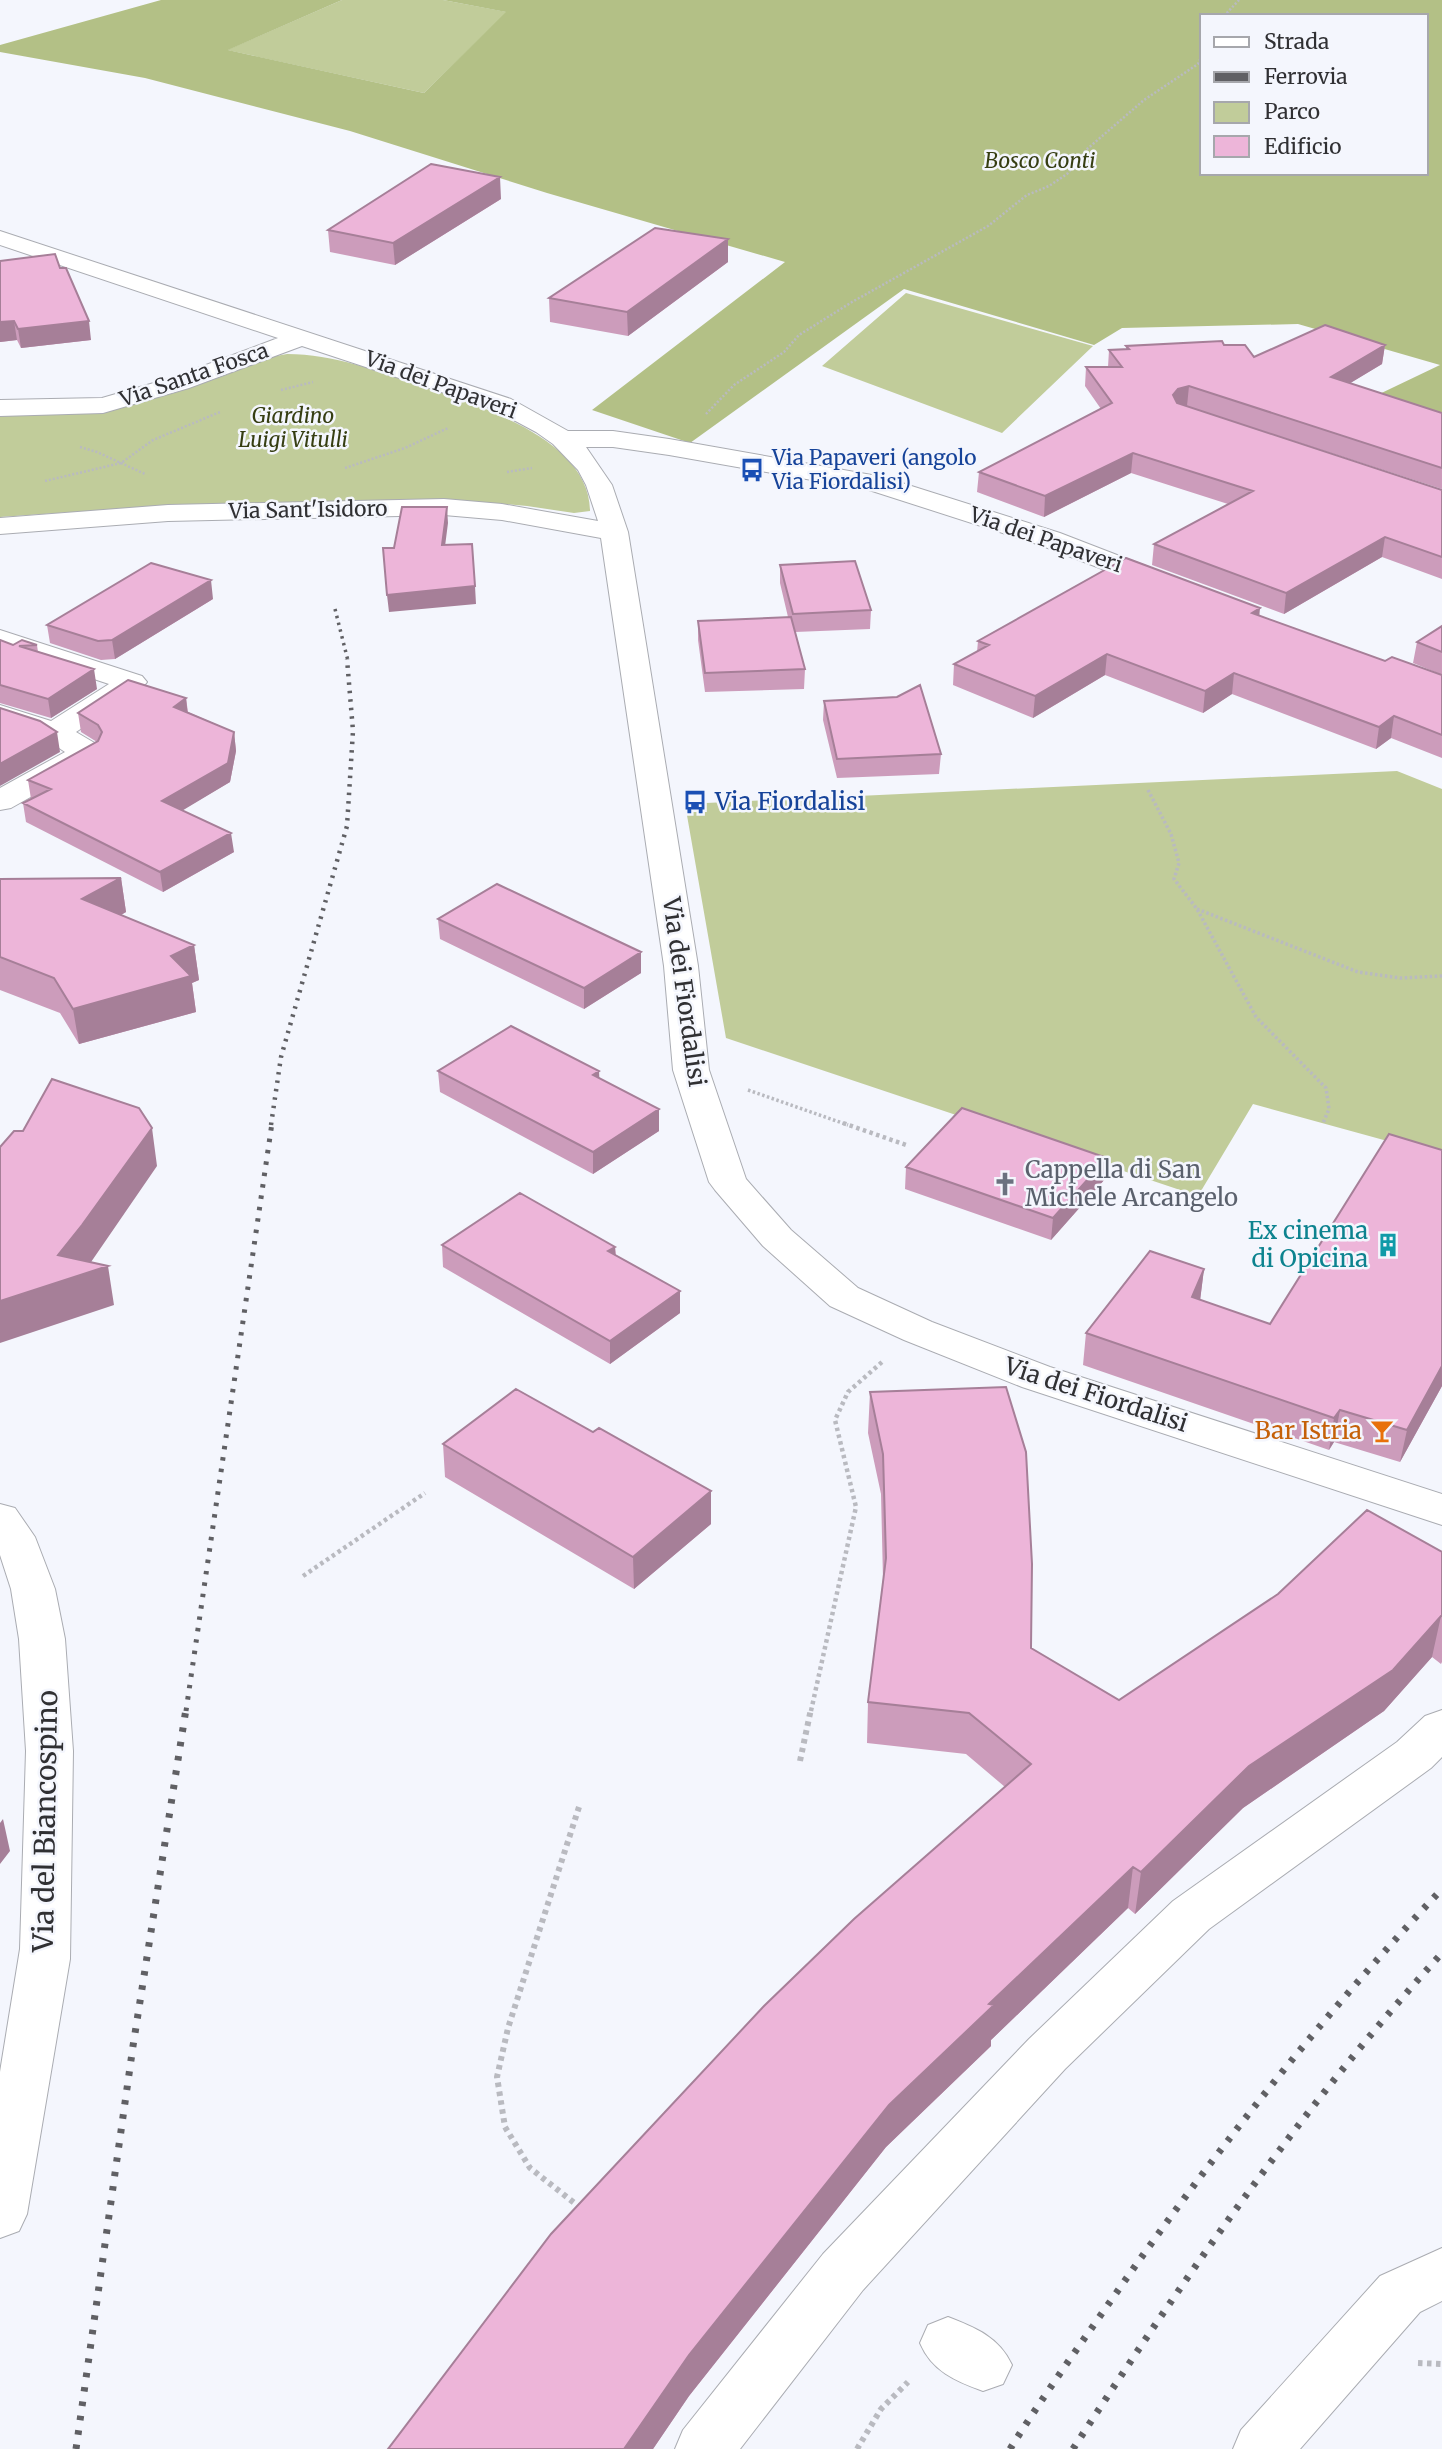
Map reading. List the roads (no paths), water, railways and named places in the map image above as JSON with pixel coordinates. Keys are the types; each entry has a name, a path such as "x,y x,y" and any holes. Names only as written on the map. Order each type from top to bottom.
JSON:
{"street":[{"name":"Via dei Papaveri","path":"0,238 502,404 564,439 613,439 874,483 1049,539 1183,590"},
{"name":"Via Santa Fosca","path":"0,408 103,405 116,402 180,383 303,337"},
{"name":"Via dei Fiordalisi","path":"564,439 585,460 600,482 614,532 681,966 691,1070 728,1182 777,1238 844,1297 918,1331 1036,1377 1442,1510"},
{"name":"Via Sant'Isidoro","path":"0,526 168,513 444,507 513,513 614,532"},
{"path":"0,639 132,682 55,732"},
{"path":"0,714 55,732 88,752 0,801"},
{"name":"Via del Biancospino","path":"0,1519 12,1530 32,1578 46,1676 51,1797 43,1966 0,2214"},
{"path":"704,2449 843,2272 1047,2054 1191,1915 1414,1755 1442,1728"},
{"path":"1262,2449 1400,2294 1442,2273"}],"railway":[{"path":"335,609 348,661"},
{"path":"271,1125 281,1057 347,826 353,731 347,659"},
{"path":"186,1711 272,1123"},
{"path":"76,2449 133,2046 186,1709"},
{"path":"1010,2449 1112,2299 1229,2139 1311,2037 1442,1889"},
{"path":"1073,2449 1202,2256 1247,2194 1341,2071 1442,1953"}],"place":[{"name":"Via Papaveri (angolo Via Fiordalisi)","path":"752,470"},
{"name":"Via Fiordalisi","path":"695,802"},
{"name":"Cappella di San Michele Arcangelo","path":"1005,1184"},
{"name":"Ex cinema di Opicina","path":"1388,1245"},
{"name":"Bar Istria","path":"1382,1431"}],"park label":[{"name":"Bosco Conti","path":"1040,161"},
{"name":"Giardino Luigi Vitulli","path":"293,428"}]}
